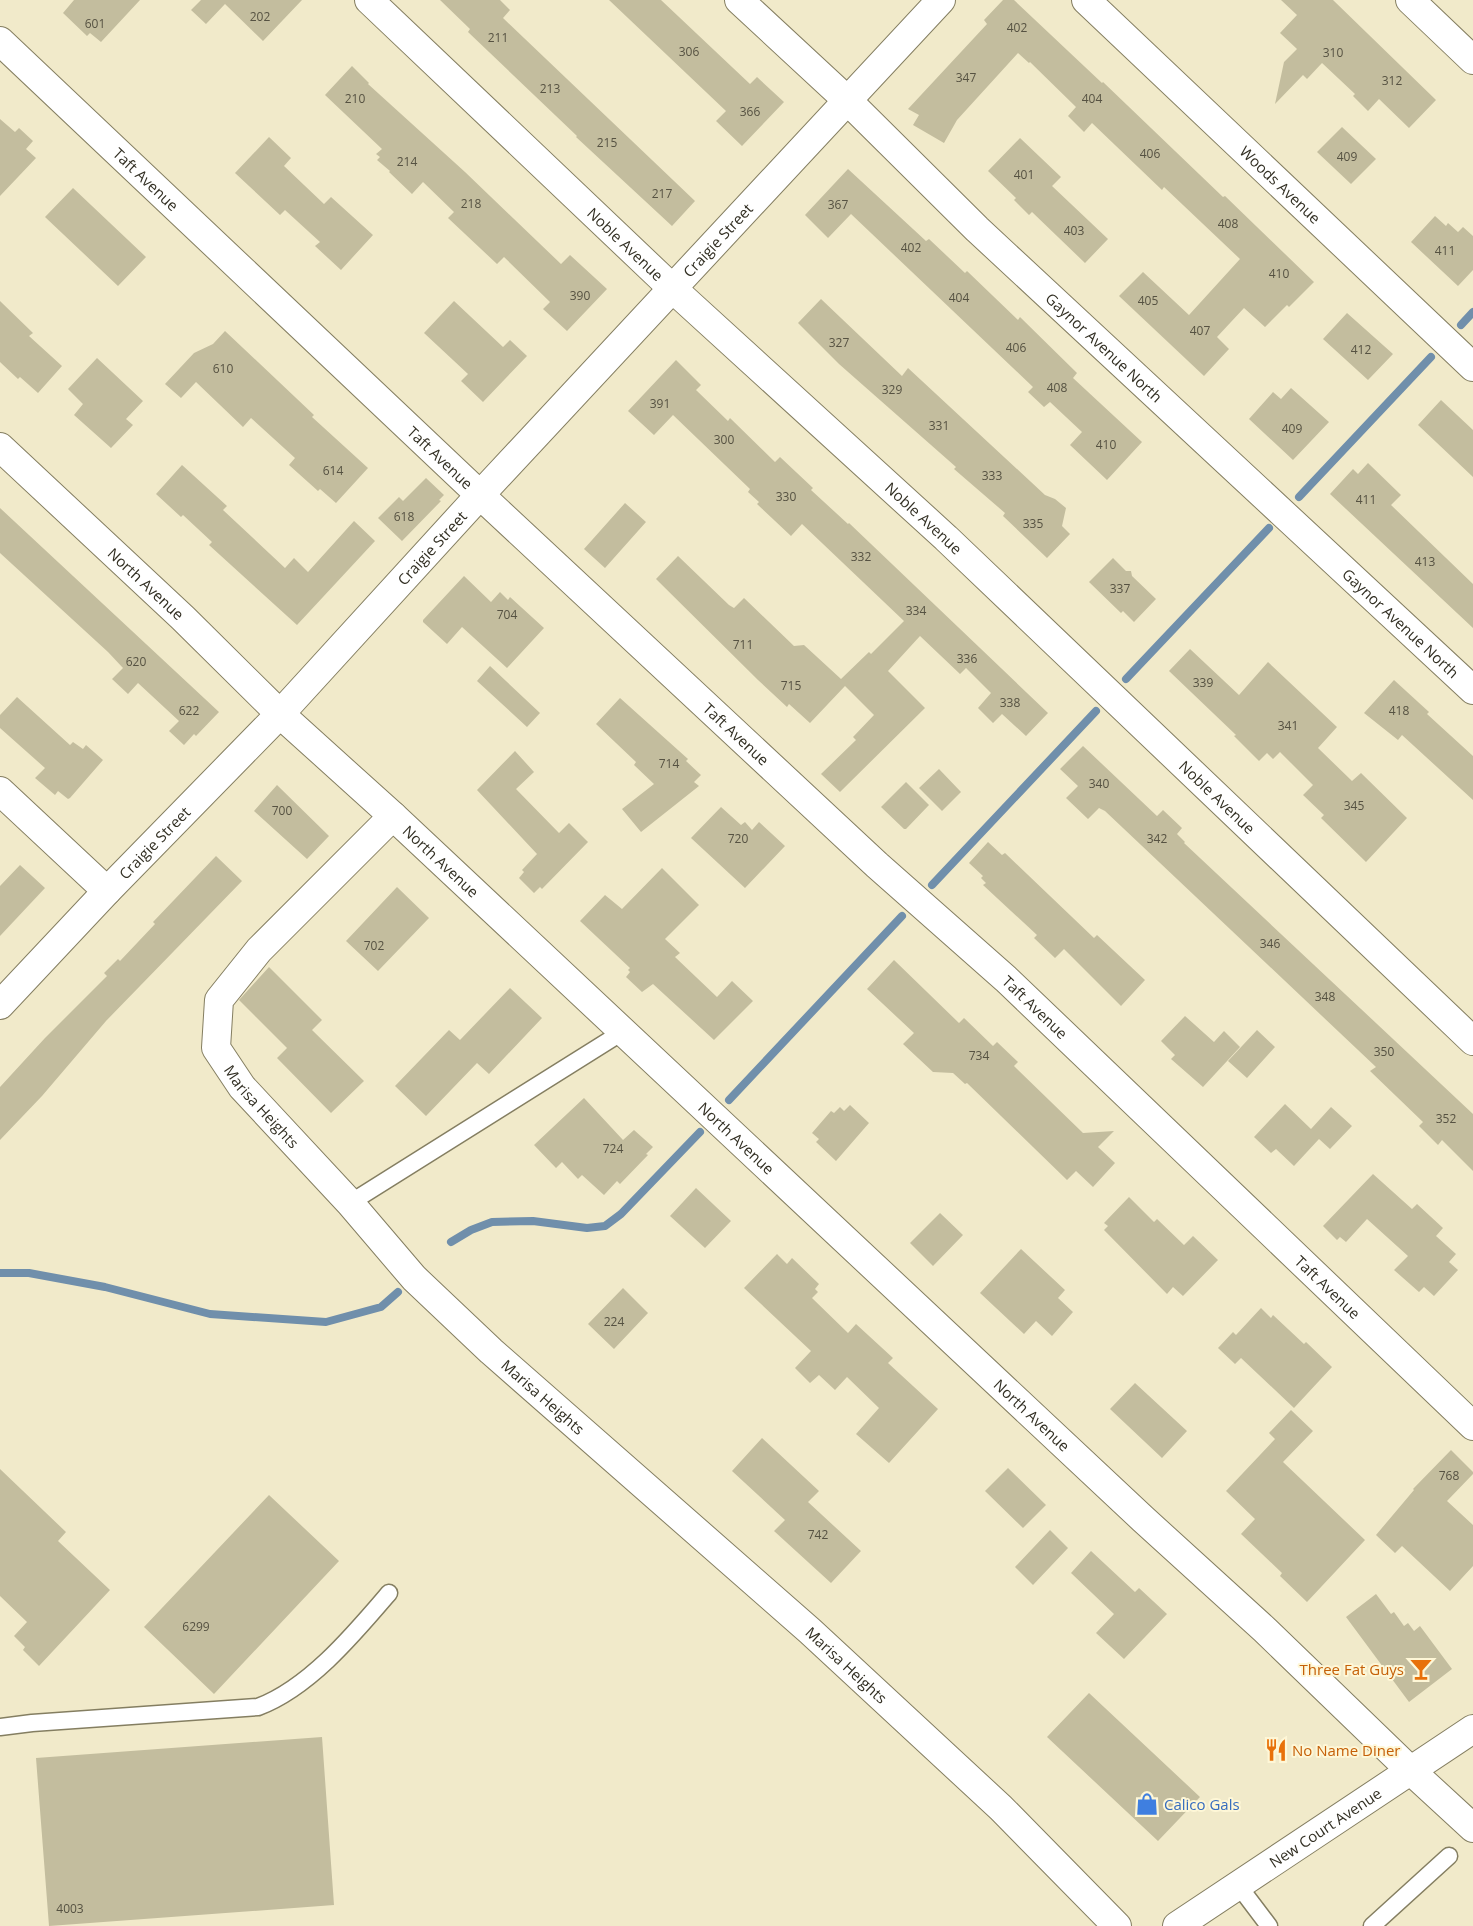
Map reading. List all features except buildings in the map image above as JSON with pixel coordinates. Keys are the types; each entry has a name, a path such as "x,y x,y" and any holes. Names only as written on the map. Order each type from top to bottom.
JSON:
{"street":[{"name":"Noble Avenue","path":"369,0 673,289 946,538 1473,1041"},
{"name":"Gaynor Avenue North","path":"739,0 848,101 977,229 1473,690"},
{"name":"Craigie Street","path":"0,1005 106,891 280,714 480,495 941,0"},
{"name":"Woods Avenue","path":"1086,0 1473,367"},
{"path":"1410,0 1473,60"},
{"name":"Taft Avenue","path":"0,41 480,495 876,865 1006,979 1473,1426"},
{"name":"North Avenue","path":"0,447 183,618 280,714 393,816 624,1031 1136,1512 1265,1630 1473,1828"},
{"path":"0,791 106,891"},
{"name":"Marisa Heights","path":"393,816 259,950 219,1000 216,1048 242,1086 350,1203 414,1278 491,1351 810,1631 1001,1808 1117,1926"},
{"name":"New Court Avenue","path":"1177,1926 1473,1729"}],"lane":[{"path":"350,1203 624,1031"},
{"path":"0,1727 32,1723 258,1707 273,1701 312,1674 360,1628 388,1593"},
{"path":"1372,1926 1449,1856"},
{"path":"1238,1885 1268,1926"}],"waterway":[{"path":"1461,325 1473,312"},
{"path":"1299,497 1431,357"},
{"path":"1126,679 1269,528"},
{"path":"932,885 1096,711"},
{"path":"729,1100 902,916"},
{"path":"451,1242 471,1230 492,1222 533,1221 587,1228 605,1226 621,1214 700,1132"},
{"path":"0,1273 29,1273 105,1287 210,1314 326,1322 381,1307 398,1292"}],"place":[{"name":"Three Fat Guys","path":"1421,1669"},
{"name":"No Name Diner","path":"1276,1750"},
{"name":"Calico Gals","path":"1147,1804"}]}
